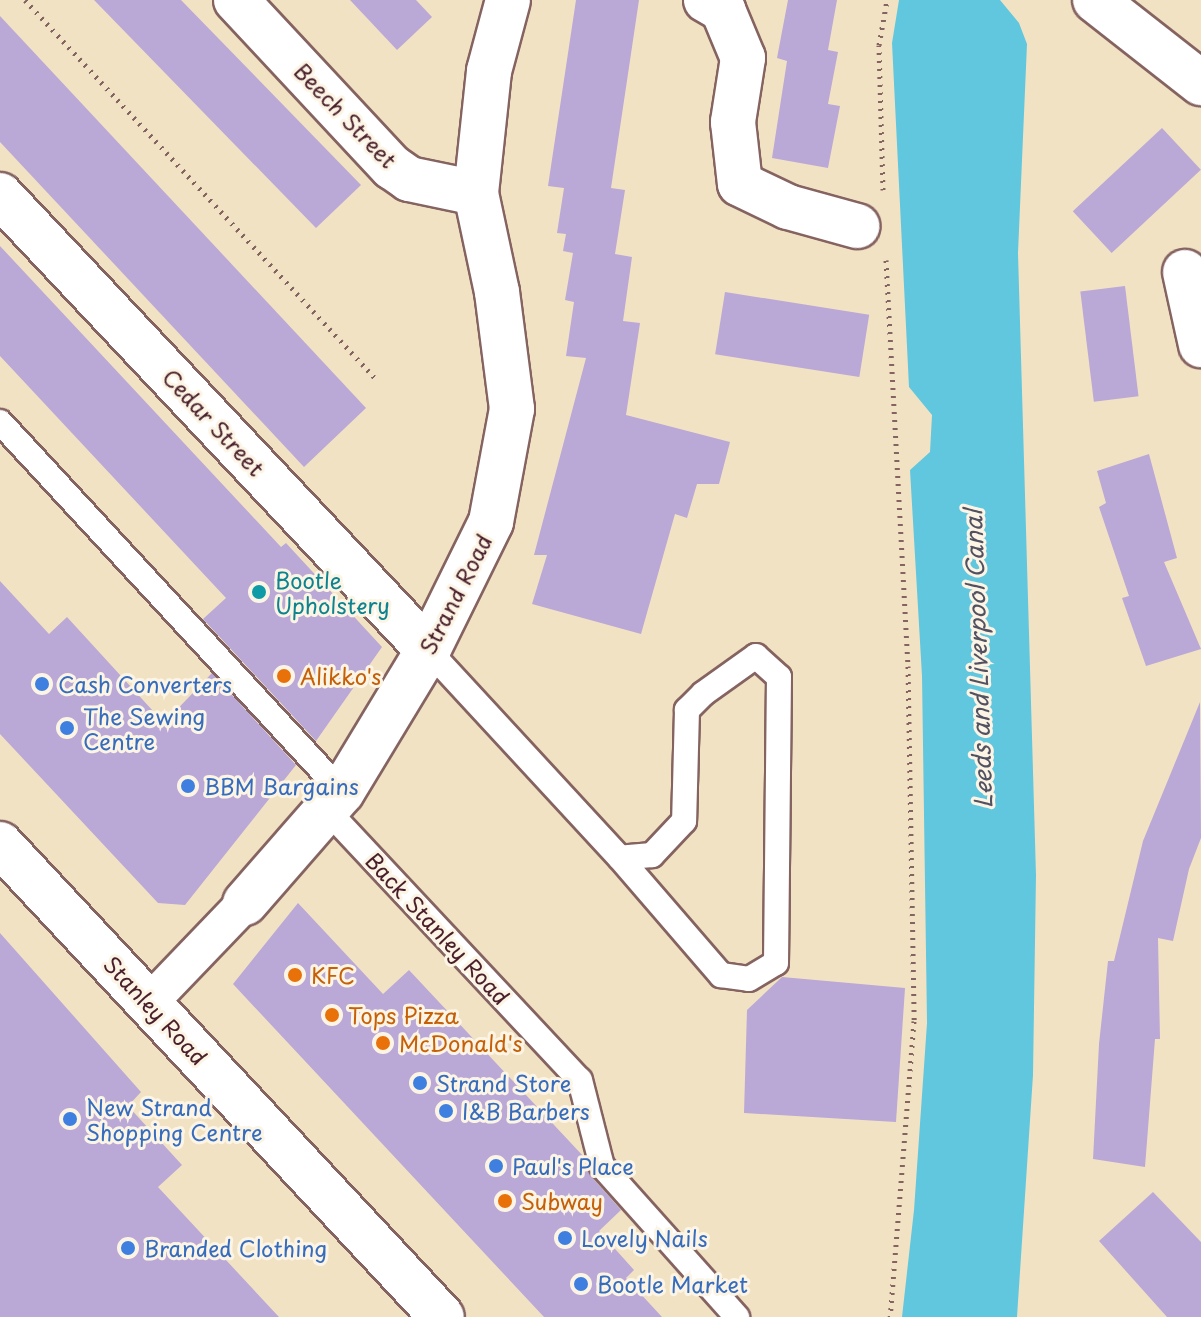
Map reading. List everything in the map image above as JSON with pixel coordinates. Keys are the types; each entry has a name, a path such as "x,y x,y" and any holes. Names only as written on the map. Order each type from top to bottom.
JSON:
{"street":[{"name":"Beech Street","path":"236,0 392,167 409,179 476,193"},
{"name":"Strand Road","path":"149,1003 245,903 334,800 428,650 491,522 512,409 497,292 476,193 489,71 508,0"},
{"path":"706,0 723,10 743,58 733,122 740,184 788,207 875,226"},
{"path":"1095,0 1201,83"},
{"name":"Cedar Street","path":"0,195 428,650"},
{"path":"1185,272 1201,345"},
{"name":"Stanley Road","path":"0,844 442,1317"}],"lane":[{"name":"Back Stanley Road","path":"0,422 580,1080 602,1166 737,1317"},
{"path":"428,650 620,858 721,975 749,979 776,963 779,677 756,656 703,694 687,710 684,821 652,855 620,858"}],"path":[{"path":"25,0 375,378"},
{"path":"887,0 879,45 875,226 908,666 914,1021 890,1317"}],"water":[{"name":"Leeds and Liverpool Canal","path":"899,0 1000,0 1019,23 1027,44 1018,253 1036,875 1033,1075 1017,1317 902,1317 914,1210 927,1023 922,676 910,470 930,452 932,415 909,387 892,43"}],"building":[{"path":"94,0 181,0 361,185 316,228"},
{"path":"350,0 416,0 432,17 397,50"},
{"path":"576,0 639,0 611,188 625,190 615,254 632,257 623,321 640,323 626,415 730,442 719,484 697,484 687,518 675,514 641,634 532,604 547,555 534,555 586,358 566,356 574,302 565,300 573,253 563,251 566,234 557,233 564,188 548,186"},
{"path":"788,0 837,0 828,50 838,52 828,104 840,106 828,168 772,158 787,61 777,58"},
{"path":"0,16 366,408 304,467 0,142"},
{"path":"1162,128 1201,170 1112,253 1073,211"},
{"path":"0,246 281,547 286,543 382,647 316,741 203,619 226,598 0,356"},
{"path":"1125,286 1139,396 1094,402 1080,291"},
{"path":"725,292 869,315 859,377 715,354"},
{"path":"1149,454 1177,558 1164,562 1201,649 1146,666 1122,598 1129,596 1099,507 1106,503 1097,471"},
{"path":"0,581 49,634 67,617 164,723 212,673 296,765 185,905 158,903 0,734"},
{"path":"1200,702 1201,838 1189,869 1173,941 1158,938 1160,1039 1155,1039 1145,1167 1093,1159 1099,1044 1108,961 1114,961 1143,841"},
{"path":"298,903 383,994 409,970 584,1157 590,1175 621,1210 599,1231 634,1270 626,1278 662,1317 544,1317 233,984"},
{"name":"New Strand Shopping Centre","path":"0,933 141,1092 128,1106 182,1165 158,1187 279,1317 0,1317"},
{"path":"782,977 905,988 896,1122 744,1113 747,1010"},
{"path":"1153,1192 1201,1242 1201,1317 1167,1317 1099,1241"}],"place":[{"name":"Bootle Upholstery","path":"259,592"},
{"name":"Alikko's","path":"284,676"},
{"name":"Cash Converters","path":"42,684"},
{"name":"The Sewing Centre","path":"67,728"},
{"name":"BBM Bargains","path":"188,786"},
{"name":"KFC","path":"295,975"},
{"name":"Tops Pizza","path":"332,1015"},
{"name":"McDonald's","path":"383,1043"},
{"name":"Strand Store","path":"420,1083"},
{"name":"I&B Barbers","path":"446,1111"},
{"name":"New Strand Shopping Centre","path":"70,1119"},
{"name":"Paul's Place","path":"496,1166"},
{"name":"Subway","path":"505,1201"},
{"name":"Lovely Nails","path":"565,1238"},
{"name":"Branded Clothing","path":"128,1248"},
{"name":"Bootle Market","path":"581,1284"}]}
